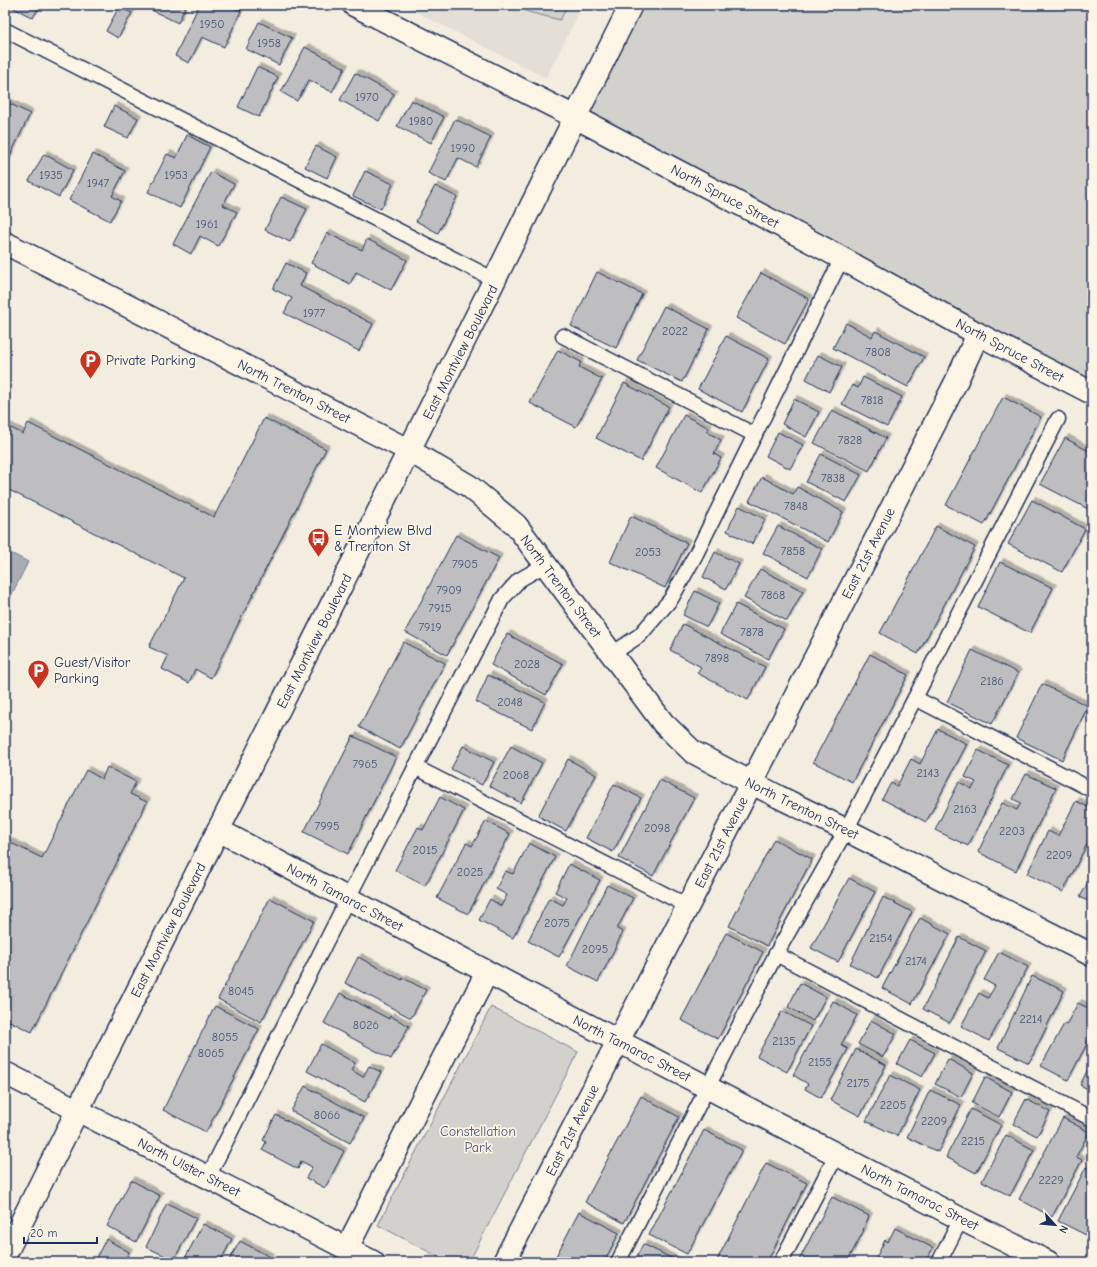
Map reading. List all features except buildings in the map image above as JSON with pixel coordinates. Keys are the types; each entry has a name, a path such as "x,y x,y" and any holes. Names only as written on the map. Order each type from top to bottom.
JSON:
{"street":[{"name":"North Spruce Street","path":"354,5 575,117 842,258 978,334 1092,393"},
{"name":"East Montview Boulevard","path":"5,1255 632,5"},
{"name":"North Trenton Street","path":"5,243 410,450 469,486 516,525 663,723 693,752 751,783 1092,955"},
{"name":"East 21st Avenue","path":"504,1262 956,382 978,334"},
{"name":"North Tamarac Street","path":"218,830 618,1041 961,1219 1048,1262"},
{"path":"347,1248 486,972"},
{"name":"North Ulster Street","path":"5,1073 373,1262"}],"lane":[{"path":"5,30 495,280"},
{"path":"612,654 640,635 671,598 696,554 842,258"},
{"path":"563,336 755,435"},
{"path":"618,1262 776,954 846,830 916,698 1058,419"},
{"path":"208,1177 348,898 502,599 519,580 545,565"},
{"path":"916,698 1092,790"},
{"path":"415,767 688,906"},
{"path":"776,954 1092,1119"},
{"path":"781,1262 837,1154"},
{"path":"939,1262 961,1219"}],"shaded area":[{"path":"402,5 583,5 546,78"},
{"path":"5,550 28,562 9,600 5,598"}],"green space":[{"path":"516,5 568,5 560,20 528,12"},
{"path":"631,5 1092,5 1092,397 575,117"},
{"name":"Constellation Park","path":"491,1007 578,1052 469,1262 448,1262 378,1225"}],"place":[{"name":"Private Parking","path":"90,380"},
{"name":"E Montview Blvd & Trenton St","path":"318,558"},
{"name":"Guest/Visitor Parking","path":"39,690"}]}
